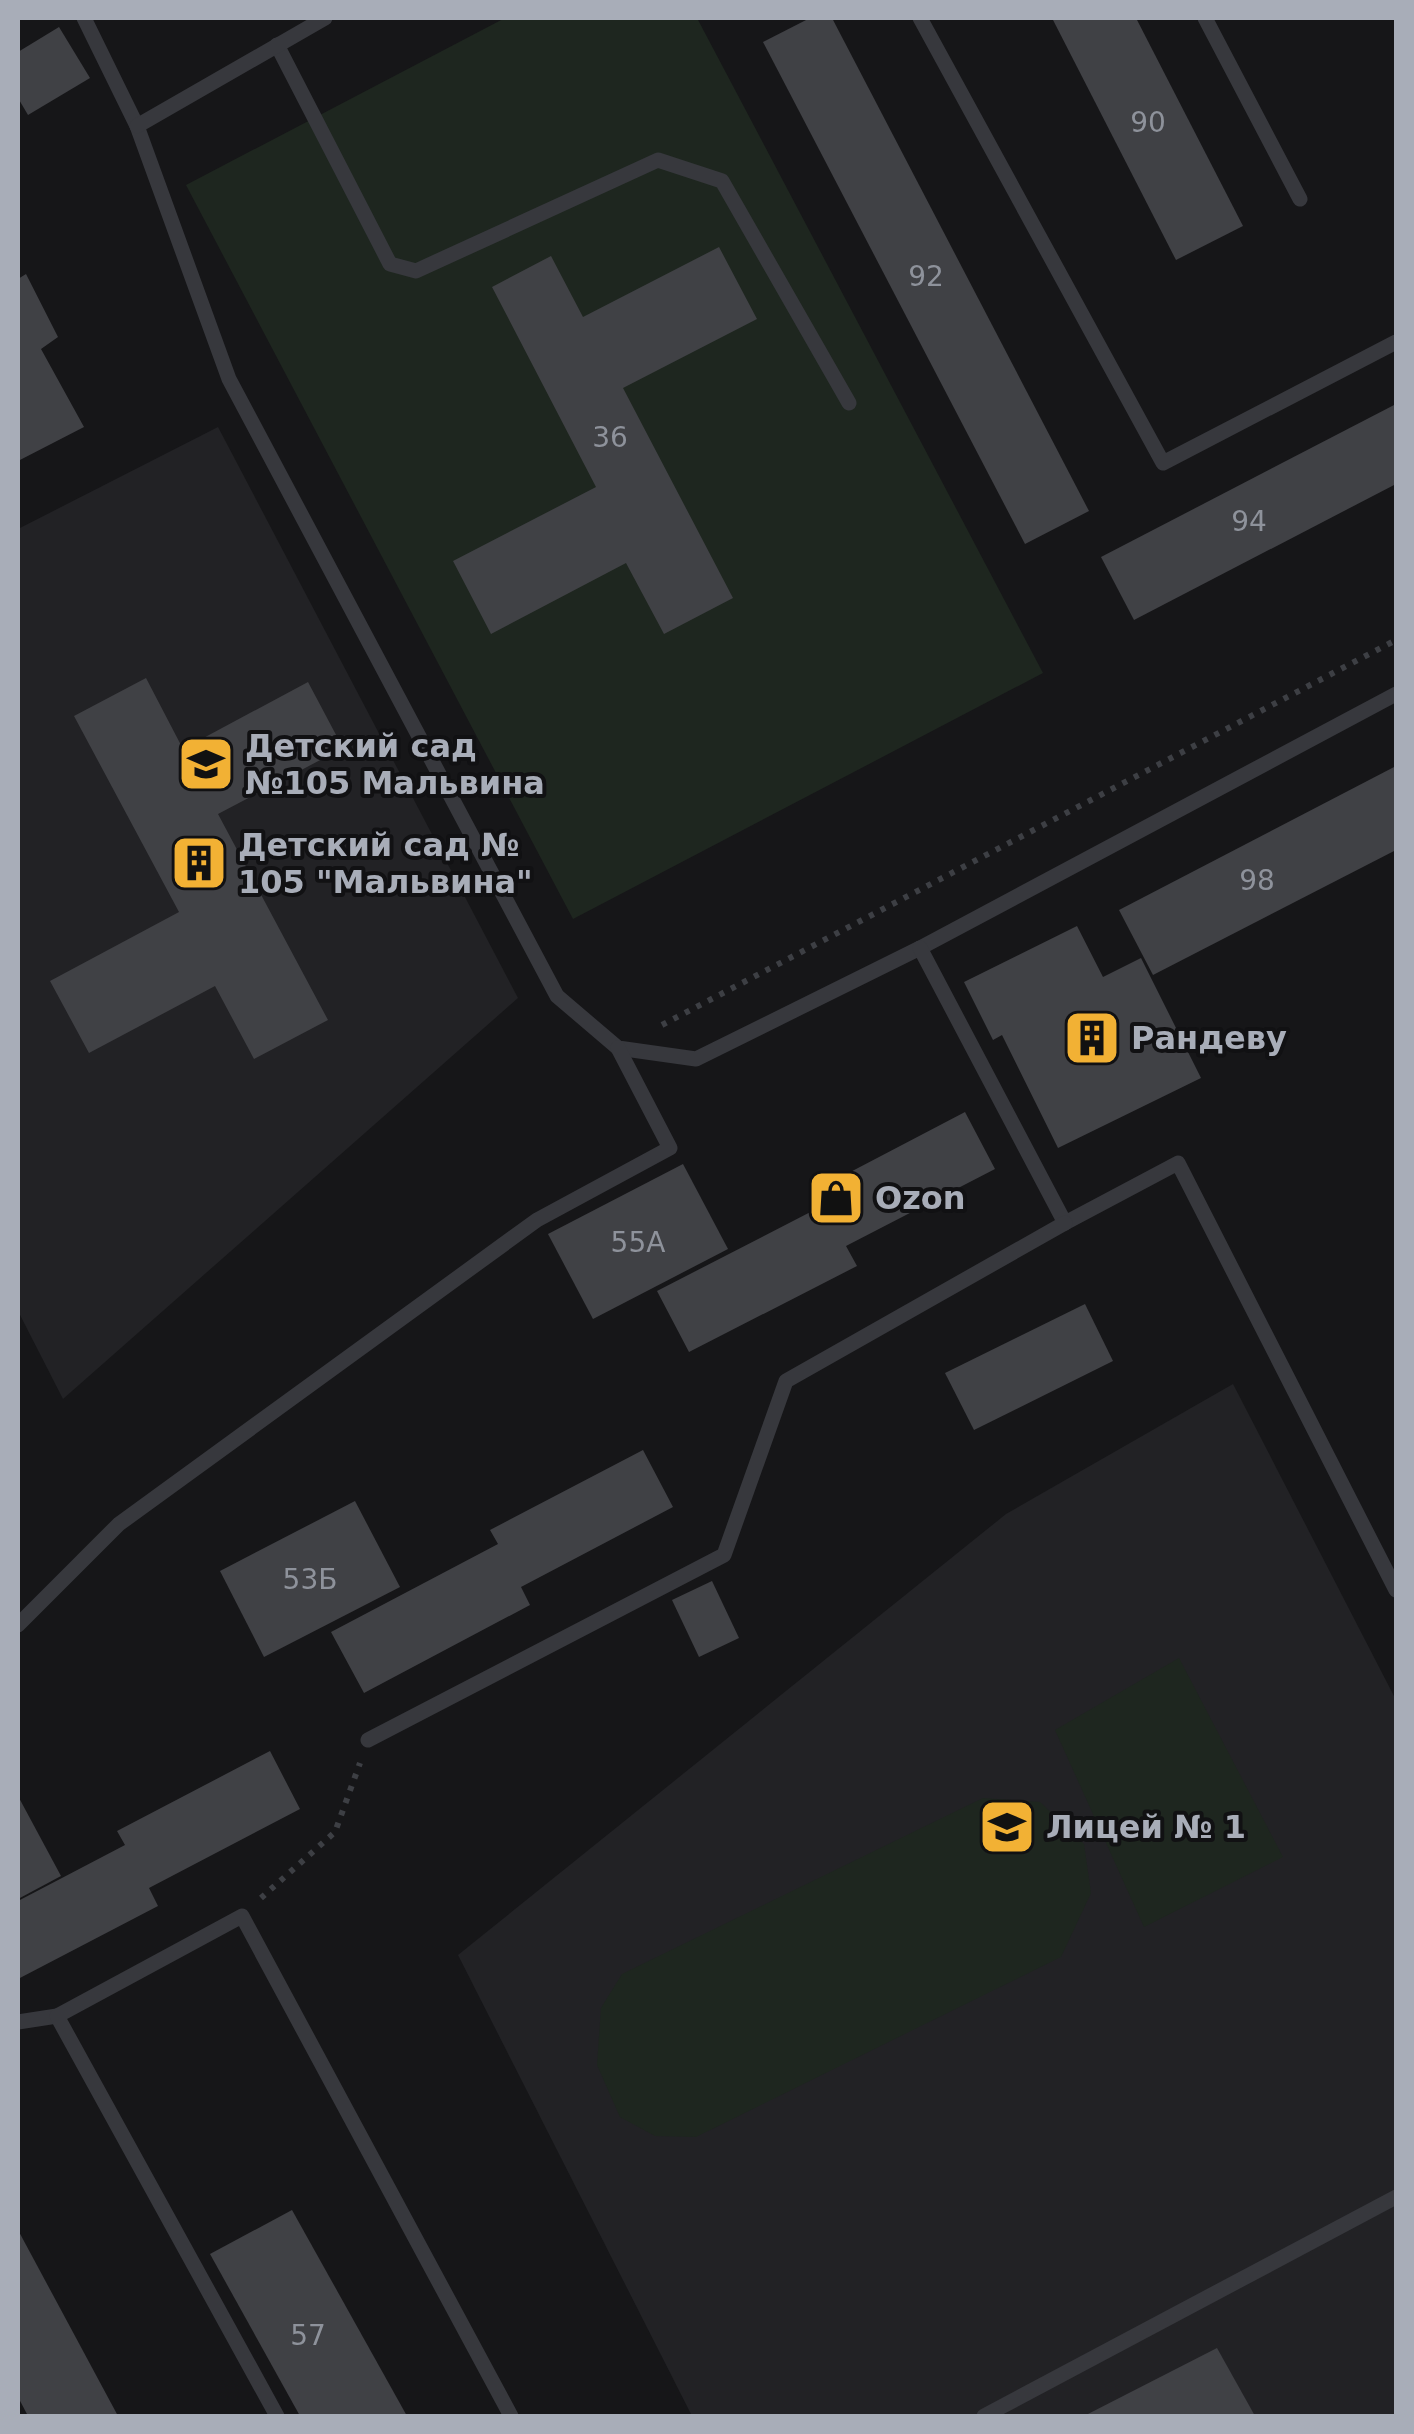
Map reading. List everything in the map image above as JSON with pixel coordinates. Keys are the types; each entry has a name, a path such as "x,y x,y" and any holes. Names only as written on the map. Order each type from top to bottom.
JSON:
{"lane":[{"path":"18,1624 119,1524 536,1220 670,1148 618,1048 557,996 229,379 138,126 84,18"},
{"path":"138,126 325,18"},
{"path":"920,18 1163,463 1396,342"},
{"path":"1205,18 1300,199"},
{"path":"277,45 390,264 416,271 658,160 722,181 849,403"},
{"path":"618,1048 696,1059 920,948 1396,694"},
{"path":"920,948 1065,1223"},
{"path":"368,1740 724,1555 786,1381 1178,1163 1396,1590"},
{"path":"18,2022 56,2016 242,1916 512,2416"},
{"path":"56,2016 278,2416"},
{"path":"984,2416 1396,2197"}],"path":[{"path":"618,1048 1396,640"},
{"path":"242,1916 335,1832 368,1740"}],"shaded area":[{"path":"505,18 697,18 1043,673 573,919 186,185"},
{"name":"Детский сад №105 Мальвина","path":"218,427 518,998 63,1399 18,1311 18,529"},
{"name":"Лицей № 1","path":"1233,1384 1396,1700 1396,2416 692,2416 458,1955 1006,1514"},
{"path":"1179,1658 1283,1857 1144,1927 1055,1730"},
{"path":"983,1798 1040,1802 1084,1844 1091,1893 1061,1957 696,2137 655,2136 620,2117 597,2065 601,2008 622,1974"}],"building":[{"path":"810,18 832,18 1089,511 1025,544 763,42"},
{"path":"1052,18 1136,18 1243,226 1176,260"},
{"path":"59,27 90,78 28,115 18,98 18,52"},
{"path":"719,247 757,319 623,388 733,598 664,634 626,563 491,634 453,561 596,487 492,287 551,256 583,317"},
{"path":"26,274 58,337 41,349 84,427 18,461 18,279"},
{"path":"1396,404 1396,484 1134,620 1101,557"},
{"name":"Детский сад № 105 \"Мальвина\"","path":"146,678 183,749 308,682 343,748 218,814 328,1020 254,1059 215,986 89,1053 50,981 179,912 74,716"},
{"path":"1396,766 1396,850 1153,975 1119,910"},
{"name":"Рандеву","path":"1077,926 1103,977 1141,958 1201,1078 1058,1148 1002,1035 993,1040 964,982"},
{"path":"965,1112 995,1169 846,1246 857,1266 689,1352 657,1291 824,1205 816,1190"},
{"path":"683,1164 728,1249 593,1319 548,1234"},
{"path":"1085,1304 1113,1361 974,1430 945,1373"},
{"path":"643,1450 673,1507 521,1587 530,1605 364,1693 331,1632 498,1544 490,1530"},
{"path":"355,1501 400,1587 264,1657 220,1571"},
{"path":"712,1581 739,1638 699,1657 672,1600"},
{"path":"270,1751 300,1809 149,1888 158,1906 18,1979 18,1901 125,1845 117,1831"},
{"path":"18,1796 61,1876 18,1899"},
{"path":"292,2210 407,2416 300,2416 210,2254"},
{"path":"18,2230 118,2416 28,2416 18,2397"},
{"path":"1217,2348 1255,2416 1084,2416"}],"place":[{"name":"Детский сад №105 Мальвина","path":"206,764"},
{"name":"Детский сад № 105 \"Мальвина\"","path":"199,863"},
{"name":"Рандеву","path":"1092,1038"},
{"name":"Ozon","path":"836,1198"},
{"name":"Лицей № 1","path":"1007,1827"}]}
